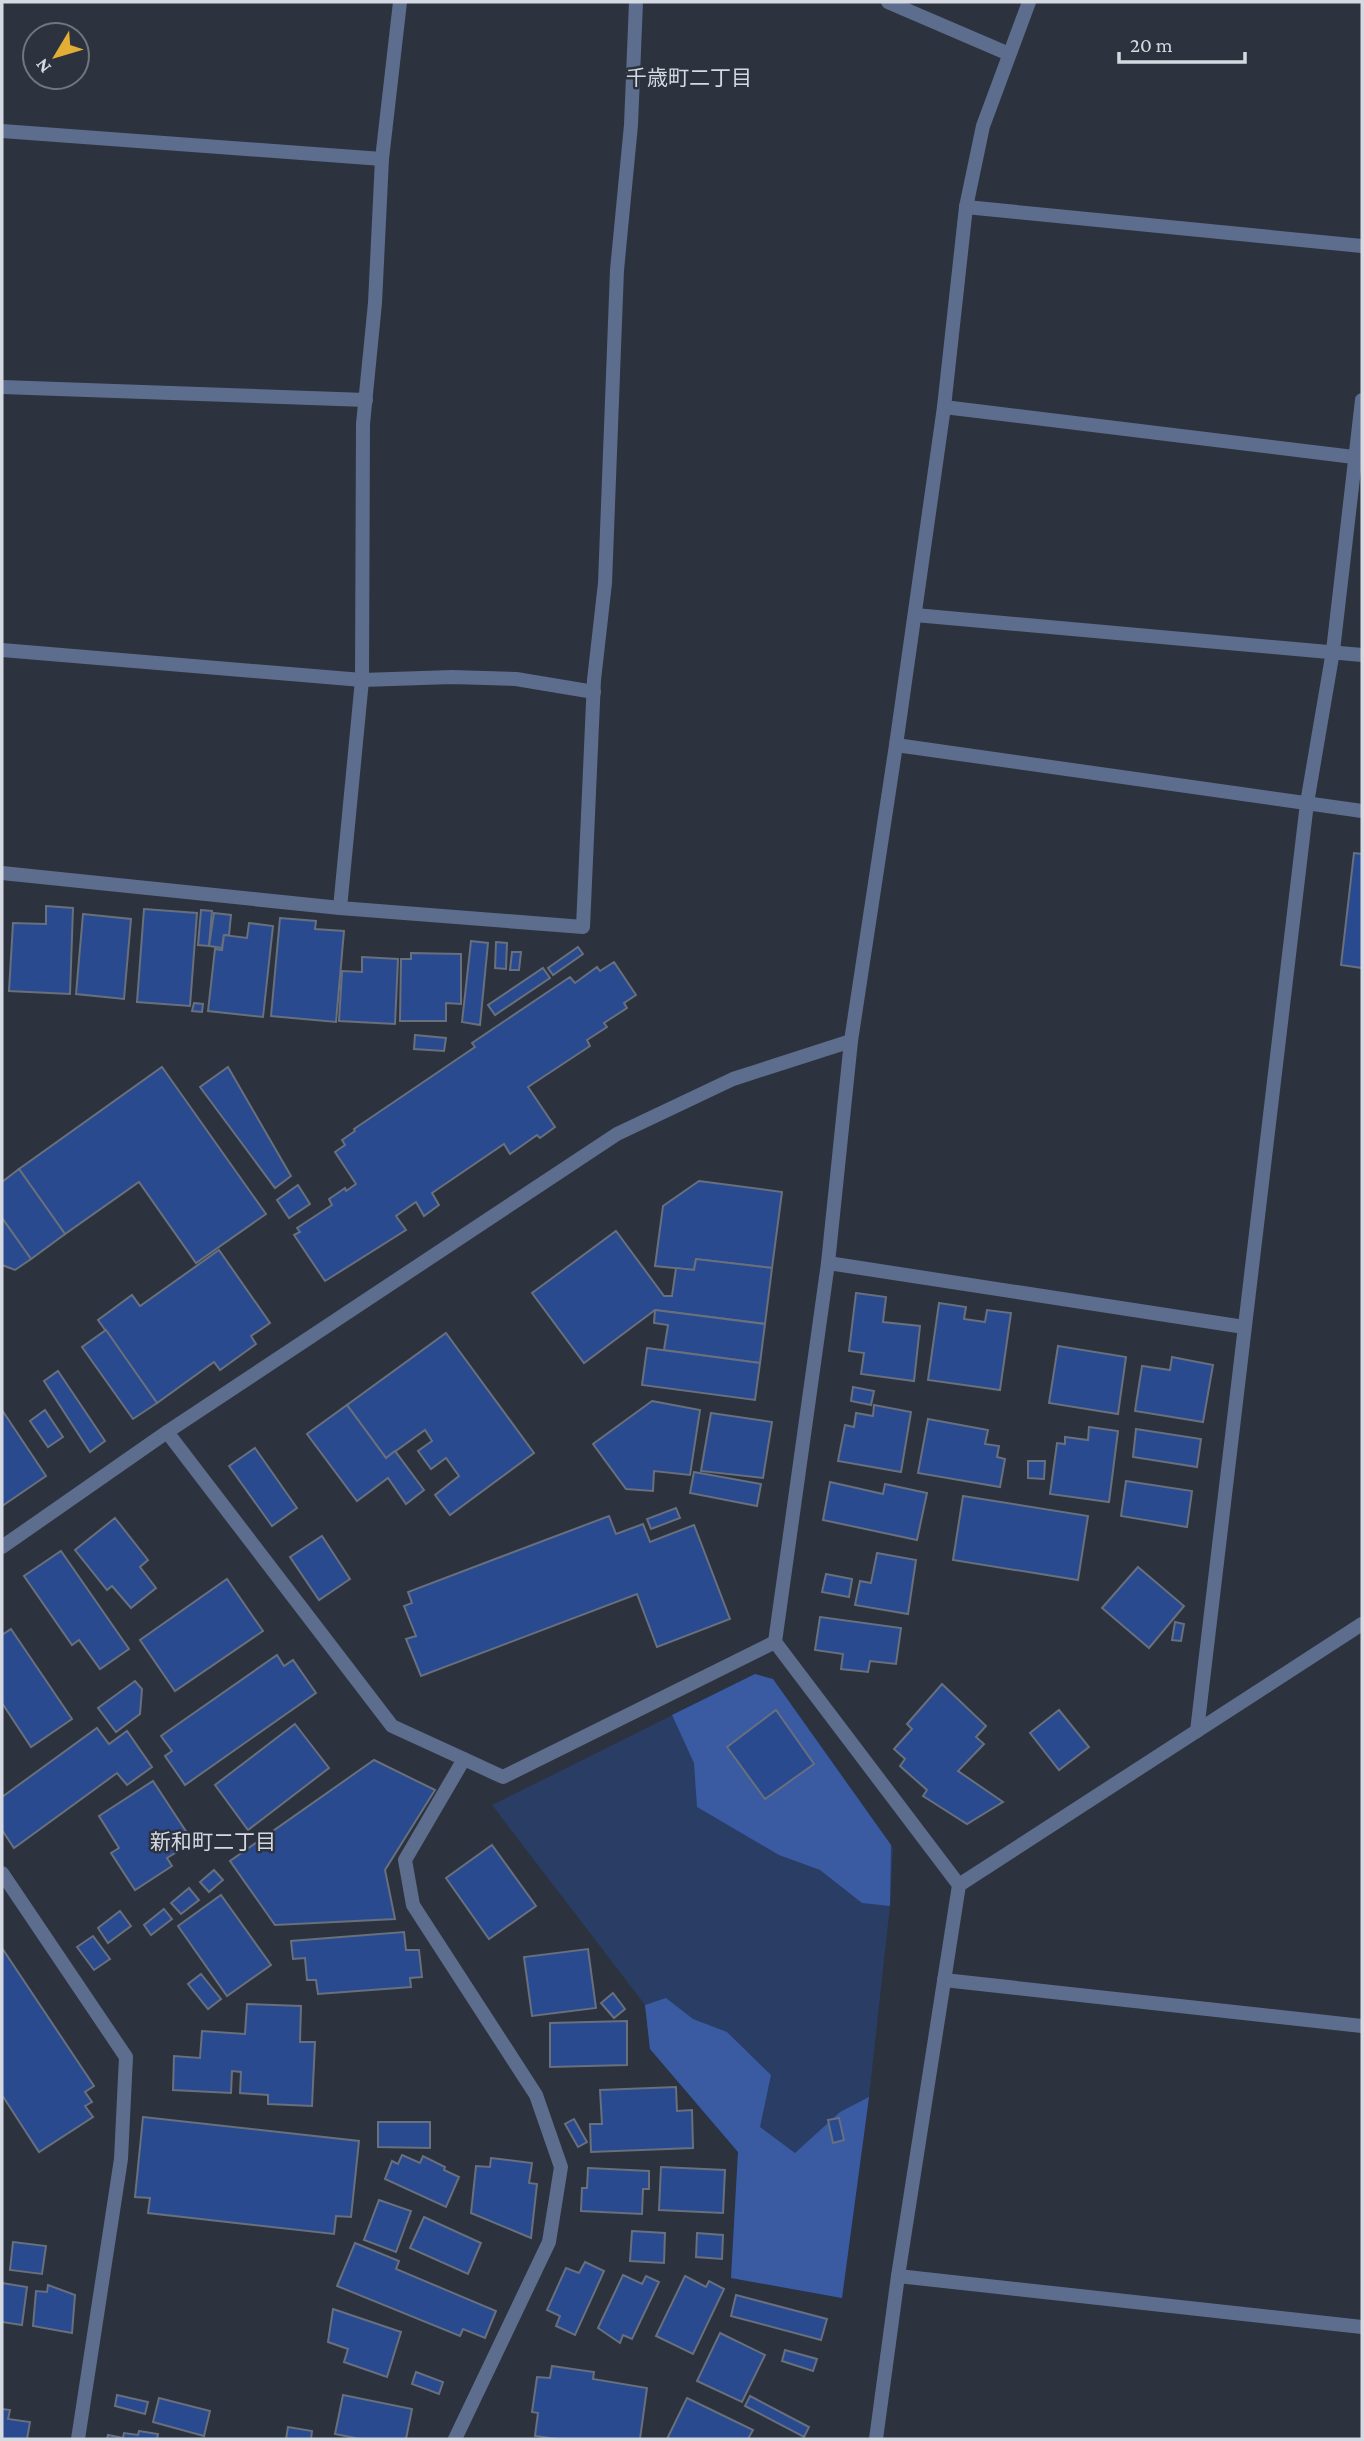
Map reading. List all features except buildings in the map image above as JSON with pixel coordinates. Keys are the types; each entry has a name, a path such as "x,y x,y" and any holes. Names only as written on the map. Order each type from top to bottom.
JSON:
{"street":[{"path":"340,908 362,680 363,424 375,303 382,159 400,2"},
{"path":"2,873 340,908 583,927 594,692 605,583 617,270 631,125 636,2"},
{"path":"888,2 1009,54"},
{"path":"876,2439 898,2276 959,1885 775,1642 828,1264 851,1041 944,407 966,207 983,126 1029,2"},
{"path":"2,131 382,159"},
{"path":"966,207 1362,246"},
{"path":"2,387 366,400"},
{"path":"1197,1731 1307,803 1333,651 1359,458 1362,400"},
{"path":"944,407 1359,458"},
{"path":"915,615 1362,655"},
{"path":"2,650 362,680 452,677 516,679 594,692"},
{"path":"896,745 1362,811"},
{"path":"2,1547 167,1432 617,1133 733,1079 851,1041"},
{"path":"828,1264 1244,1326"},
{"path":"167,1432 392,1726 503,1777 775,1642"},
{"path":"959,1885 1362,1624"},
{"path":"455,2439 549,2242 561,2167 536,2095 412,1905 405,1860 464,1759"},
{"path":"2,1873 125,2057 121,2159 78,2439"},
{"path":"944,1980 1362,2026"},
{"path":"898,2276 1362,2327"}],"shaded area":[{"path":"755,1674 773,1679 893,1848 890,1906 869,2097 842,2298 731,2278 738,2152 650,2049 645,2005 492,1805"},
{"path":"755,1674 773,1679 891,1845 890,1906 862,1903 820,1870 779,1855 697,1807 694,1763 672,1715"},
{"path":"666,1998 693,2019 727,2032 771,2075 760,2127 795,2153 840,2112 869,2097 842,2298 731,2278 738,2152 650,2049 645,2005"}],"district":[{"name":"千歳町二丁目","path":"689,78"},
{"name":"新和町二丁目","path":"213,1842"}]}
